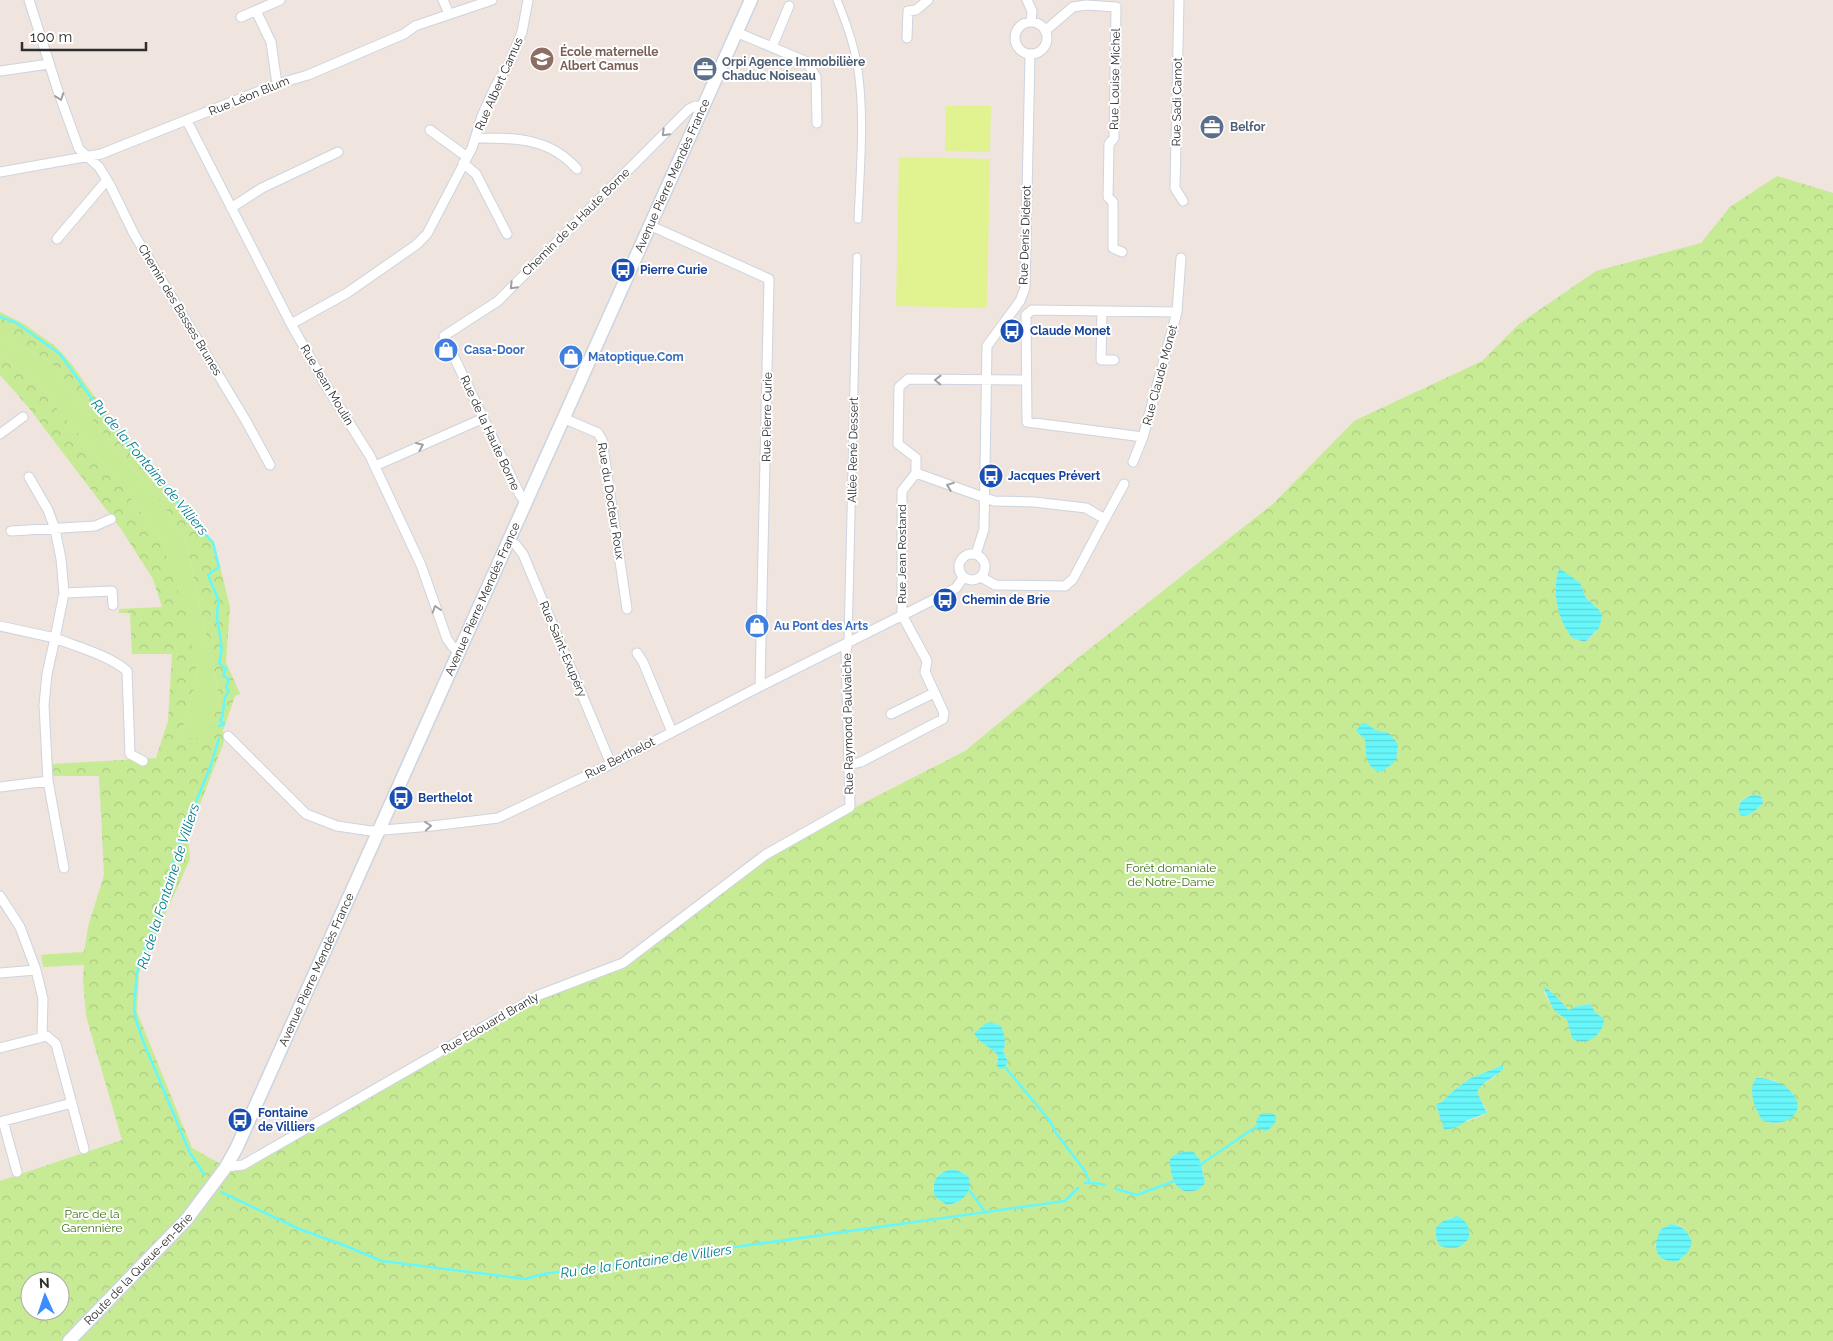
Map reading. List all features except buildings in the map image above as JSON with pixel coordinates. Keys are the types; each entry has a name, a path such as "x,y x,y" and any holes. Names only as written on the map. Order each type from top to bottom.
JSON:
{"main road":[{"name":"Avenue Pierre Mendès France","path":"206,1194 226,1168 237,1147 750,0"},
{"name":"Route de la Queue-en-Brie","path":"69,1341 187,1219 206,1194"}],"street":[{"name":"Chemin des Basses Brunes","path":"29,0 79,149 99,167 108,180 134,234 246,421 270,465"},
{"path":"241,17 280,0"},
{"path":"443,0 449,14"},
{"name":"Rue Léon Blum","path":"0,172 79,157 89,157 187,121 277,84 308,75 404,34 415,26 492,0"},
{"name":"Rue Albert Camus","path":"291,324 347,293 416,245 427,234 465,160 495,87 510,62 522,32 528,0"},
{"path":"837,0 845,20 858,69 861,119 858,219"},
{"path":"907,38 908,12 916,10 928,0"},
{"path":"1027,0 1032,11 1031,22"},
{"name":"Rue Sadi Carnot","path":"1179,0 1175,188 1183,201"},
{"name":"Rue Louise Michel","path":"1045,32 1073,7 1086,5 1116,7 1114,138 1109,144 1108,197 1113,202 1113,248 1122,252"},
{"path":"772,47 789,6"},
{"path":"256,11 271,42 277,84"},
{"path":"1031,22 1039,25 1045,32 1046,42 1040,51 1030,54 1024,53 1016,45 1015,35 1021,26 1031,22"},
{"path":"736,32 807,62 816,77 816,123"},
{"name":"Rue Denis Diderot","path":"976,554 984,529 987,346 1020,301 1025,288 1030,54"},
{"path":"0,71 49,64"},
{"name":"Chemin de la Haute Borne","path":"444,336 498,301 689,108 703,106"},
{"name":"Rue Jean Moulin","path":"187,121 291,324 375,466 421,565 447,638 458,651"},
{"path":"430,130 465,160 476,174 507,234"},
{"path":"475,138 506,138 533,141 570,160 577,169"},
{"path":"231,208 262,188 338,152"},
{"path":"57,239 108,180"},
{"name":"Rue Pierre Curie","path":"649,225 769,279 760,686"},
{"name":"Allée René Dessert","path":"848,642 857,257"},
{"path":"1177,312 1181,258"},
{"name":"Rue Claude Monet","path":"1032,310 1102,311 1177,312 1143,437 1027,422 1026,315 1032,310"},
{"path":"1102,311 1101,360 1114,360"},
{"name":"Rue de la Haute Borne","path":"444,336 525,502"},
{"path":"1026,380 908,379 899,387 898,444 916,458 916,473 994,501 1034,502 1086,508 1105,519"},
{"path":"0,434 23,417"},
{"path":"375,466 484,418"},
{"name":"Rue du Docteur Roux","path":"563,418 598,433 602,440 627,609"},
{"path":"1133,462 1143,437"},
{"name":"Rue Jean Rostand","path":"902,616 902,491 916,473"},
{"path":"29,476 48,510 55,529 61,560 64,593 47,674 44,705 48,781 64,868"},
{"path":"981,577 995,585 1065,586 1072,579 1124,484"},
{"path":"11,531 95,526 111,519"},
{"name":"Rue Saint-Exupéry","path":"508,540 516,545 523,554 611,764"},
{"path":"968,554 976,554 983,560 985,569 981,577 972,580 963,578 958,571 961,559 968,554"},
{"path":"848,642 956,588 963,578"},
{"path":"64,593 112,591 113,605"},
{"path":"849,765 861,762 943,719 944,713 925,672 927,661 902,616"},
{"path":"0,626 55,638 105,658 127,671 130,754 143,761"},
{"name":"Rue Berthelot","path":"228,736 306,814 337,826 371,831 498,818 611,764 848,642"},
{"name":"Rue Raymond Paulvaiche","path":"848,642 846,651 850,807"},
{"path":"637,653 643,662 672,732"},
{"path":"891,714 934,693"},
{"path":"0,787 48,781"},
{"name":"Rue Edouard Branly","path":"226,1168 243,1165 539,995 623,963 765,855 850,807"},
{"path":"0,896 20,927 36,970 44,999 42,1037"},
{"path":"0,973 36,970"},
{"path":"0,1048 47,1036 56,1044 84,1149"},
{"path":"17,1172 1,1121 72,1102"}],"green space":[{"path":"946,106 991,106 990,152 945,151"},
{"path":"899,157 990,159 987,308 896,306"},
{"name":"Forêt domaniale de Notre-Dame","path":"1777,176 1833,193 1833,1341 0,1341 0,1181 122,1140 86,1016 83,979 84,965 46,967 83,964 88,927 104,875 99,776 53,776 52,764 156,758 168,721 172,654 132,654 130,613 119,613 119,609 162,607 153,579 121,529 29,408 0,375 0,354 36,384 124,488 161,541 188,619 197,676 180,738 206,738 220,699 185,537 161,502 95,423 50,361 0,337 0,312 24,324 55,346 70,362 105,411 214,542 230,607 226,662 240,694 235,696 223,731 224,742 194,820 188,840 190,859 139,973 137,1012 192,1148 226,1167 243,1167 539,998 623,965 764,854 965,751 1068,666 1274,503 1354,421 1482,361 1519,324 1596,271 1701,243 1730,207","holes":["1559,570 1580,583 1586,598 1596,607 1596,632 1585,642 1572,638 1563,623 1557,605 1557,578","1755,794 1762,797 1763,804 1749,815 1738,807 1742,800","1550,990 1568,1010 1590,1004 1596,1013 1572,1038 1567,1020 1552,1007 1544,992","985,1024 1001,1026 1005,1044 1003,1051 1007,1059 996,1062 998,1057 974,1033","1503,1065 1497,1075 1478,1088 1479,1097 1487,1110 1484,1115 1444,1130 1436,1104 1442,1102 1469,1079","1756,1078 1774,1080 1794,1094 1781,1123 1771,1123 1761,1118 1754,1101 1753,1088","1188,1151 1193,1154 1199,1160 1205,1182 1177,1186 1171,1170 1171,1159 1176,1154","957,1170 968,1176 958,1202 947,1205 933,1189 936,1179 940,1174","1452,1217 1467,1241 1453,1249 1443,1221","1671,1224 1684,1228 1655,1248 1661,1229"]},
{"path":"0,337 50,361 95,423 161,502 185,537 220,699 206,739 180,738 197,676 161,541 124,488 36,384 0,354"},
{"path":"84,952 84,964 44,967 41,955"},
{"path":"84,952 41,956 41,955"}],"water":[{"path":"1559,569 1580,583 1586,598 1600,611 1602,617 1599,628 1585,642 1572,638 1563,623 1556,596"},
{"path":"1362,723 1366,723 1375,730 1389,733 1398,744 1396,761 1383,771 1377,771 1368,761 1365,739 1356,731"},
{"path":"1755,794 1762,797 1763,804 1750,814 1740,815 1739,807 1742,801"},
{"path":"1543,986 1556,996 1568,1010 1590,1004 1596,1013 1604,1019 1601,1030 1597,1035 1588,1041 1582,1042 1572,1038 1567,1020 1552,1007"},
{"path":"991,1022 1001,1026 1005,1038 1003,1051 1008,1062 1004,1068 1000,1069 997,1066 997,1054 979,1040 974,1033 985,1024"},
{"path":"1503,1065 1503,1069 1482,1085 1477,1092 1487,1113 1468,1120 1455,1128 1444,1130 1436,1104 1442,1102 1469,1079"},
{"path":"1756,1078 1777,1082 1789,1089 1793,1094 1798,1107 1789,1120 1779,1123 1763,1121 1757,1111 1752,1094 1753,1083"},
{"path":"1263,1113 1272,1113 1276,1116 1275,1123 1266,1131 1258,1129 1257,1124 1258,1118"},
{"path":"1193,1151 1200,1160 1205,1182 1193,1191 1181,1190 1174,1182 1170,1159 1178,1153"},
{"path":"957,1170 968,1176 970,1187 962,1199 947,1205 935,1197 934,1183 941,1173"},
{"path":"1457,1216 1467,1224 1469,1238 1463,1245 1455,1248 1439,1245 1436,1237 1436,1227 1443,1221"},
{"path":"1671,1224 1685,1230 1692,1243 1688,1252 1678,1261 1664,1259 1657,1252 1656,1247 1656,1241 1661,1229"}],"waterway":[{"name":"Ru de la Fontaine de Villiers","path":"0,317 15,322 60,354 112,427 213,543 219,567 208,575 219,602 217,610 221,648 219,663 226,669 223,675 229,680 226,687 229,691 225,697 222,718 220,720 224,724 219,726"},
{"name":"Ru de la Fontaine de Villiers","path":"204,1174 190,1153 143,1041 134,1008 137,973 141,958 157,919 164,889 180,841 211,765 219,738"},
{"path":"1005,1067 1050,1121 1056,1133 1085,1171 1090,1183"},
{"path":"1200,1165 1257,1126"},
{"path":"1116,1189 1137,1195 1177,1180"},
{"path":"1085,1183 1105,1185"},
{"name":"Ru de la Fontaine de Villiers","path":"221,1192 299,1229 382,1261 525,1279 543,1274 1065,1201 1078,1188"},
{"path":"969,1190 986,1213"}],"place":[{"name":"École maternelle Albert Camus","path":"542,59"},
{"name":"Orpi Agence Immobilière Chaduc Noiseau","path":"705,69"},
{"name":"Belfor","path":"1212,127"},
{"name":"Pierre Curie","path":"623,270"},
{"name":"Claude Monet","path":"1012,331"},
{"name":"Casa-Door","path":"446,350"},
{"name":"Matoptique.Com","path":"571,357"},
{"name":"Jacques Prévert","path":"991,476"},
{"name":"Chemin de Brie","path":"945,600"},
{"name":"Au Pont des Arts","path":"757,626"},
{"name":"Berthelot","path":"401,798"},
{"name":"Fontaine de Villiers","path":"240,1120"}],"park label":[{"name":"Parc de la Garennière","path":"92,1221"}]}
